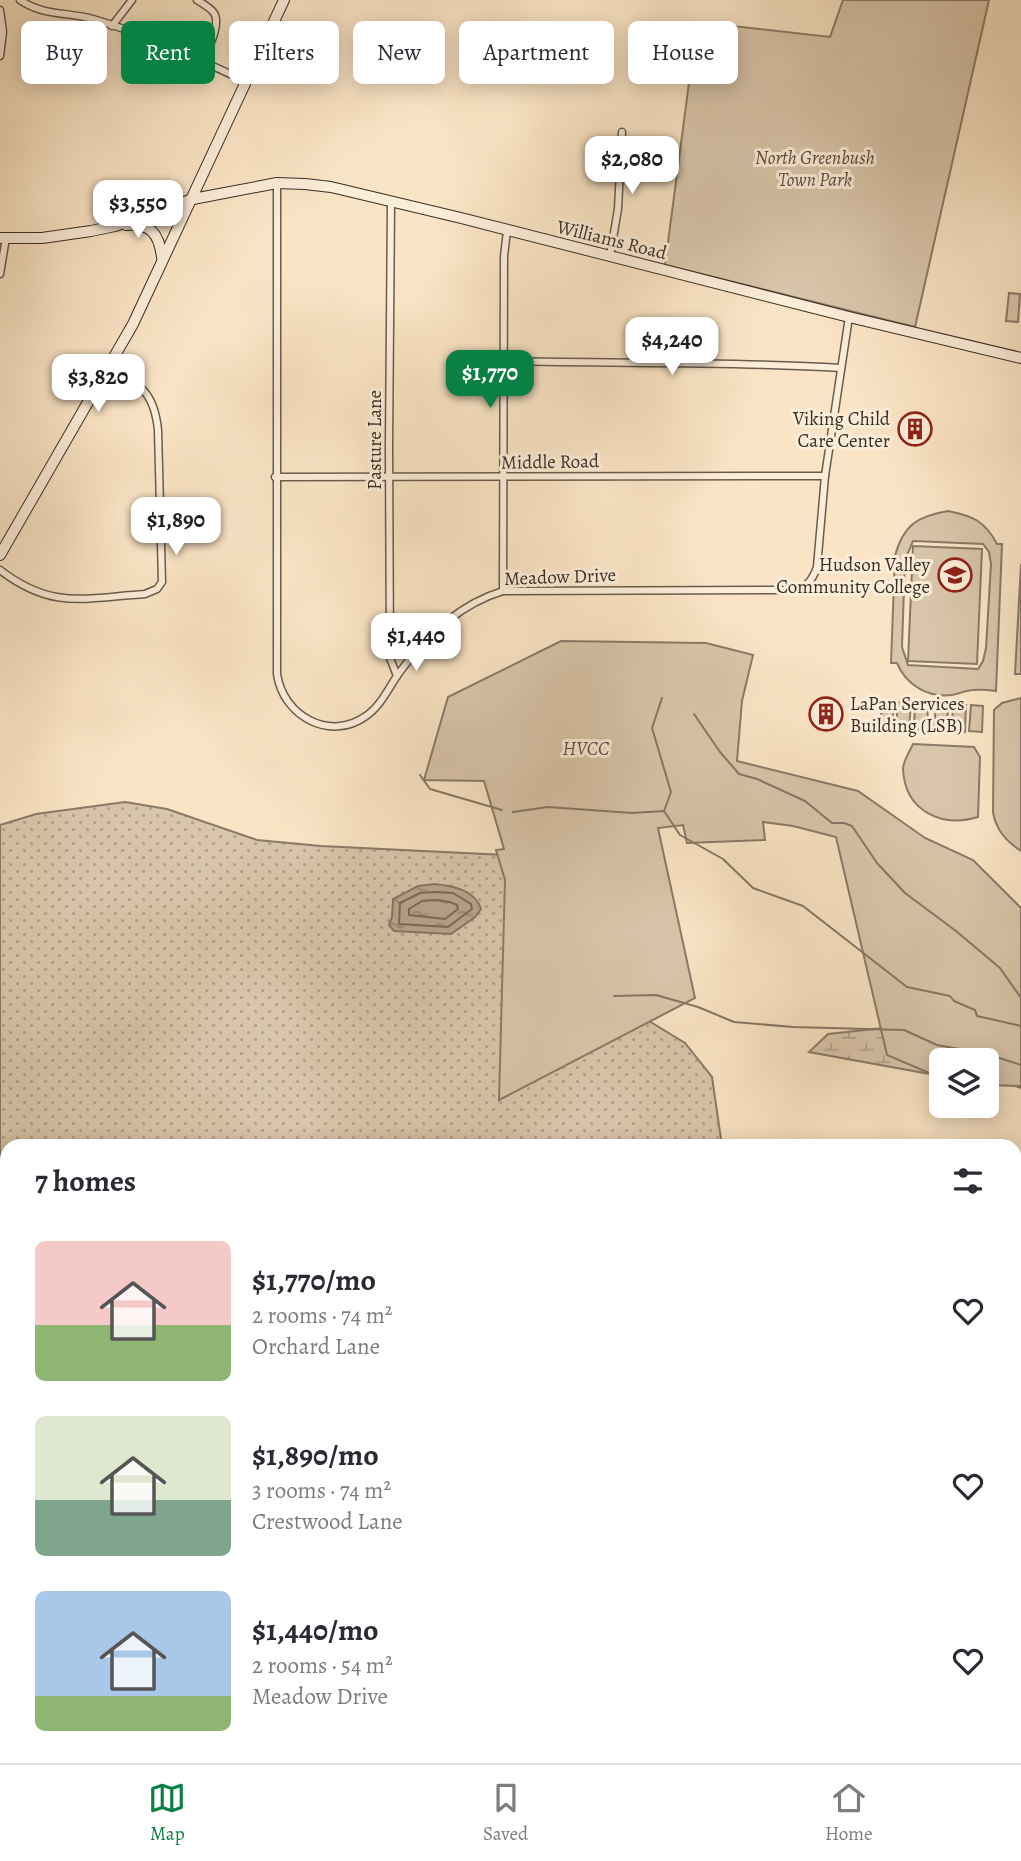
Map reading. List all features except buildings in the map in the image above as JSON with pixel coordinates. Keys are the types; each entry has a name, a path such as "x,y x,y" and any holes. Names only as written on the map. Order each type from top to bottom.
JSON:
{"main road":[{"path":"274,21 284,0"},
{"path":"0,555 132,324 162,257 193,198 244,84"},
{"name":"Williams Road","path":"115,226 193,198 277,183 331,187 1021,358"},
{"path":"3,238 61,236 137,224 147,227 158,238 162,257"}],"street":[{"path":"20,0 51,14 81,17 121,30"},
{"path":"112,26 132,0"},
{"path":"197,0 216,16 215,30"},
{"path":"0,10 3,20 0,58"},
{"path":"610,257 618,209 622,132"},
{"name":"Meadow Drive","path":"277,183 277,674 282,693 293,708 311,722 329,727 363,719 371,713 419,648 465,608 503,591 800,589 811,580 817,567 825,476 849,317"},
{"name":"Pasture Lane","path":"391,203 390,659 397,676"},
{"path":"503,591 504,256 507,231"},
{"path":"0,274 3,238"},
{"path":"504,361 601,364 748,363 841,368"},
{"path":"0,570 34,591 57,598 145,594 157,589 162,582 158,430 154,409 150,396 143,388 107,368"},
{"name":"Middle Road","path":"275,477 825,476"}],"green space":[{"name":"North Greenbush Town Park","path":"843,0 989,0 915,327 665,265 689,84 738,84 738,27 830,37"},
{"path":"1009,293 1020,294 1018,322 1006,321"},
{"path":"948,511 965,515 983,525 997,544 1002,544 996,691 976,690 952,695 926,692 906,678 897,663 891,663 895,556 898,545 907,529 920,519","holes":["913,541 983,544 989,552 991,564 983,661 978,669 908,665 902,647 905,560"]},
{"path":"913,546 982,549 977,664 908,661"},
{"path":"1021,564 1021,674 1015,674"},
{"name":"HVCC","path":"561,641 706,643 753,655 742,701 737,761 858,791 925,838 973,860 1021,908 1021,1086 999,1085 999,1048 929,1048 929,1073 887,1055 836,837 793,826 763,822 765,840 687,843 683,825 658,828 695,998 499,1100 505,880 496,850 504,849 484,781 424,780 448,697"},
{"path":"1021,698 1021,851 1002,834 993,812 994,710 1002,703"},
{"path":"882,702 894,703 892,728 880,728"},
{"path":"898,702 911,703 909,729 896,728"},
{"path":"915,704 928,705 927,730 914,729"},
{"path":"936,704 948,704 947,730 934,730"},
{"path":"953,704 966,705 965,732 952,731"},
{"path":"971,705 983,706 982,732 969,731"},
{"path":"913,744 974,747 980,757 978,817 964,820 939,818 918,806 905,784 903,769"},
{"path":"125,802 167,809 257,840 321,846 505,855 649,1021 685,1043 712,1077 721,1139 0,1139 0,825 36,814"},
{"path":"1021,989 1021,1088 1012,1085 999,1072 999,1048 929,1048 929,1074 809,1052 828,1034 921,1024"}],"water":[{"path":"435,884 469,893 481,909 475,917 451,934 394,931 389,925 393,899 418,886"}],"waterway":[{"path":"662,698 652,728 671,792 664,811"},
{"path":"694,714 739,774 757,779 805,801 832,823 852,826 877,863 905,893 1000,968 1021,998"},
{"path":"420,775 430,789 502,810"},
{"path":"513,812 548,807 632,813 664,811 680,835 723,859 753,888 803,906 907,987 950,996 954,1001 975,1010 977,1016 1021,1026"},
{"path":"614,996 656,995 698,1007 734,1022 793,1027 904,1030 937,1045 987,1054 1021,1065"}],"place":[{"name":"Viking Child Care Center","path":"915,429"},
{"name":"Hudson Valley Community College","path":"955,575"},
{"name":"LaPan Services Building (LSB)","path":"826,714"}]}
